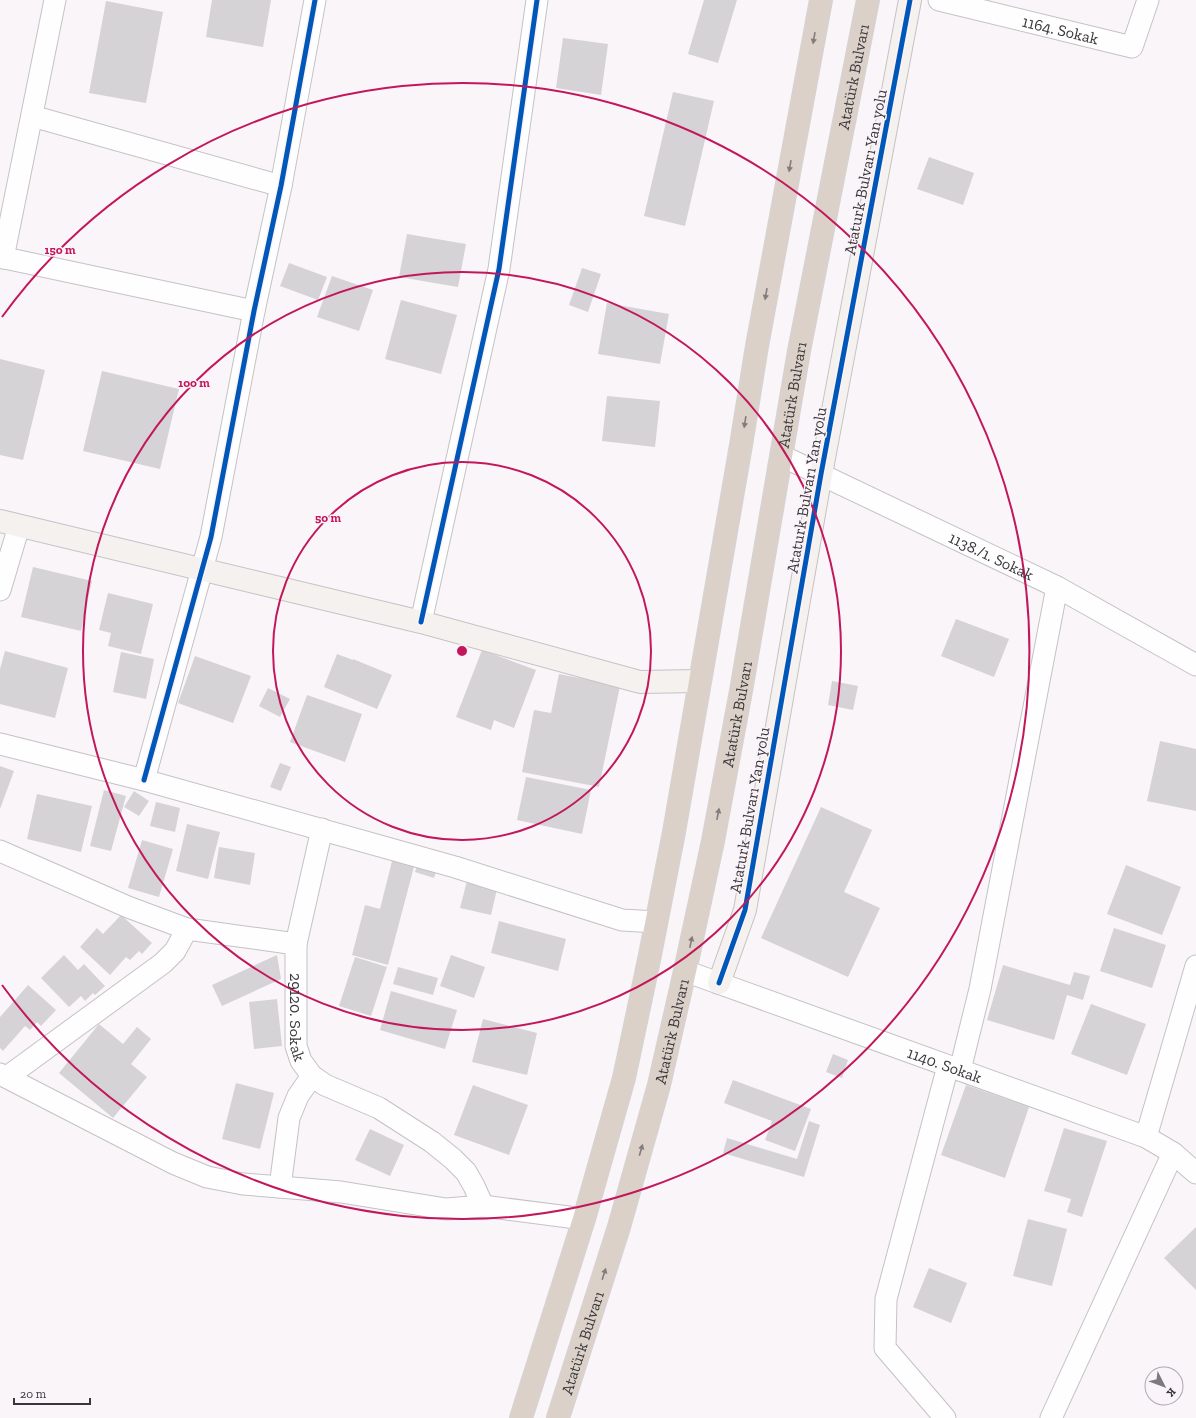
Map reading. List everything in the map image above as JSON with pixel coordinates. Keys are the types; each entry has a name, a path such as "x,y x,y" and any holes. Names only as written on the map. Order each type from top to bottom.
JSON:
{"highway":[{"path":"521,1418 584,1219 624,1078 674,832 758,338 821,0"},
{"name":"Atatürk Bulvarı","path":"558,1418 626,1204 659,1085 685,970 741,691 799,351 868,0"}],"street":[{"path":"55,0 2,257 254,311"},
{"path":"144,780 211,537 254,311 281,186 315,0"},
{"path":"421,622 499,269 537,0"},
{"name":"Ataturk Bulvarı Yan yolu","path":"719,983 745,910 821,474 910,0"},
{"name":"1164. Sokak","path":"940,0 1132,47 1148,0"},
{"path":"32,116 281,186"},
{"name":"1138./1. Sokak","path":"782,456 1056,587 1196,665"},
{"path":"0,590 10,524 421,622 640,682 699,681"},
{"path":"945,1418 885,1348 886,1299 954,1068 980,989 1056,587"},
{"path":"0,744 144,780 322,829 455,867 622,920 656,922"},
{"name":"29120. Sokak","path":"322,829 296,944 296,1046 301,1061 312,1076 325,1085 379,1108 432,1142 466,1172 483,1206"},
{"path":"0,851 128,907 187,929 296,944"},
{"path":"187,929 175,951 163,963 3,1075 173,1163 207,1177 243,1184 341,1192 446,1209 483,1206 584,1219"},
{"path":"1146,1137 1196,966"},
{"name":"1140. Sokak","path":"685,970 1146,1137 1173,1153 1196,1173"},
{"path":"280,1187 289,1118 298,1096 312,1076"},
{"path":"1052,1418 1173,1153"}],"building":[{"path":"212,0 271,0 263,47 206,37"},
{"path":"704,0 737,0 718,63 688,54"},
{"path":"106,1 163,12 146,103 89,93"},
{"path":"563,38 608,44 601,95 556,88"},
{"path":"673,92 714,101 685,226 644,216"},
{"path":"929,157 974,173 963,205 917,189"},
{"path":"407,234 466,244 458,287 399,277"},
{"path":"289,263 327,277 318,300 280,286"},
{"path":"582,268 601,274 588,312 569,305"},
{"path":"332,276 373,290 359,331 317,317"},
{"path":"401,300 457,315 441,374 385,359"},
{"path":"607,303 669,314 660,364 598,354"},
{"path":"0,359 45,370 23,460 0,455"},
{"path":"102,371 179,389 160,469 83,451"},
{"path":"607,396 660,401 655,447 602,441"},
{"path":"33,567 92,581 81,631 21,617"},
{"path":"108,593 153,604 141,654 108,646 111,633 99,630"},
{"path":"956,619 1009,639 994,677 941,656"},
{"path":"482,650 536,670 514,728 494,720 491,730 456,717"},
{"path":"5,651 68,668 55,718 0,704 0,669"},
{"path":"121,652 154,659 146,699 113,692"},
{"path":"337,654 392,675 377,709 324,687"},
{"path":"195,656 251,676 233,723 178,703"},
{"path":"559,674 620,686 599,787 522,772 534,710 551,713"},
{"path":"832,681 858,686 853,710 828,705"},
{"path":"268,688 290,699 280,717 259,706"},
{"path":"307,695 362,714 345,762 290,742"},
{"path":"1160,741 1196,749 1196,811 1147,801"},
{"path":"280,763 291,767 281,791 270,787"},
{"path":"0,766 14,771 0,809"},
{"path":"526,777 591,790 582,834 517,820"},
{"path":"104,790 126,796 111,851 90,846"},
{"path":"134,791 149,801 139,816 124,807"},
{"path":"37,794 92,806 81,852 27,839"},
{"path":"156,802 180,808 175,832 150,826"},
{"path":"821,807 872,830 844,892 880,908 848,977 761,938"},
{"path":"187,824 220,832 208,879 176,871"},
{"path":"142,840 173,849 159,897 128,888"},
{"path":"219,847 255,853 250,885 214,878"},
{"path":"393,857 415,863 388,965 352,955 365,905 380,909"},
{"path":"419,860 438,866 434,878 415,872"},
{"path":"1126,865 1181,887 1162,935 1107,914"},
{"path":"468,877 498,885 491,915 460,908"},
{"path":"121,915 152,943 142,954 139,951 130,960 126,957 110,975 80,947 97,928 103,934"},
{"path":"499,921 566,939 558,971 491,953"},
{"path":"1114,928 1166,945 1152,988 1100,971"},
{"path":"64,955 78,970 84,964 105,986 95,995 93,993 85,1001 81,996 69,1007 41,978"},
{"path":"277,955 281,979 222,1006 212,985"},
{"path":"451,955 485,967 474,998 440,986"},
{"path":"355,957 387,967 371,1016 339,1006"},
{"path":"1003,965 1070,985 1074,972 1090,976 1083,1000 1067,995 1054,1040 987,1020"},
{"path":"398,967 438,978 433,995 393,984"},
{"path":"28,985 56,1010 41,1026 37,1022 30,1030 25,1026 3,1051 0,1048 0,1017"},
{"path":"391,991 457,1010 445,1049 380,1030"},
{"path":"277,999 282,1046 254,1049 249,1002"},
{"path":"1091,1004 1146,1024 1127,1075 1071,1054"},
{"path":"483,1019 537,1033 527,1075 472,1062"},
{"path":"99,1024 123,1044 137,1027 151,1039 131,1064 147,1077 113,1118 59,1073"},
{"path":"833,1054 848,1060 842,1078 826,1072"},
{"path":"733,1080 811,1109 795,1151 765,1140 772,1121 724,1103"},
{"path":"236,1083 274,1093 260,1149 222,1139"},
{"path":"473,1085 528,1105 509,1155 454,1135"},
{"path":"966,1085 1029,1107 1005,1178 941,1155"},
{"path":"809,1121 820,1125 804,1177 723,1153 727,1138 797,1159"},
{"path":"1064,1128 1107,1141 1082,1217 1067,1212 1071,1199 1044,1191"},
{"path":"370,1129 404,1145 390,1176 355,1160"},
{"path":"1028,1219 1067,1229 1052,1286 1013,1276"},
{"path":"1196,1227 1196,1290 1164,1258"},
{"path":"929,1268 967,1283 951,1323 913,1307"}],"cycle path":[{"path":"144,780 211,537 254,311 281,186 315,0"},
{"path":"421,622 499,269 537,0"},
{"path":"719,983 745,910 821,474 910,0"}]}
